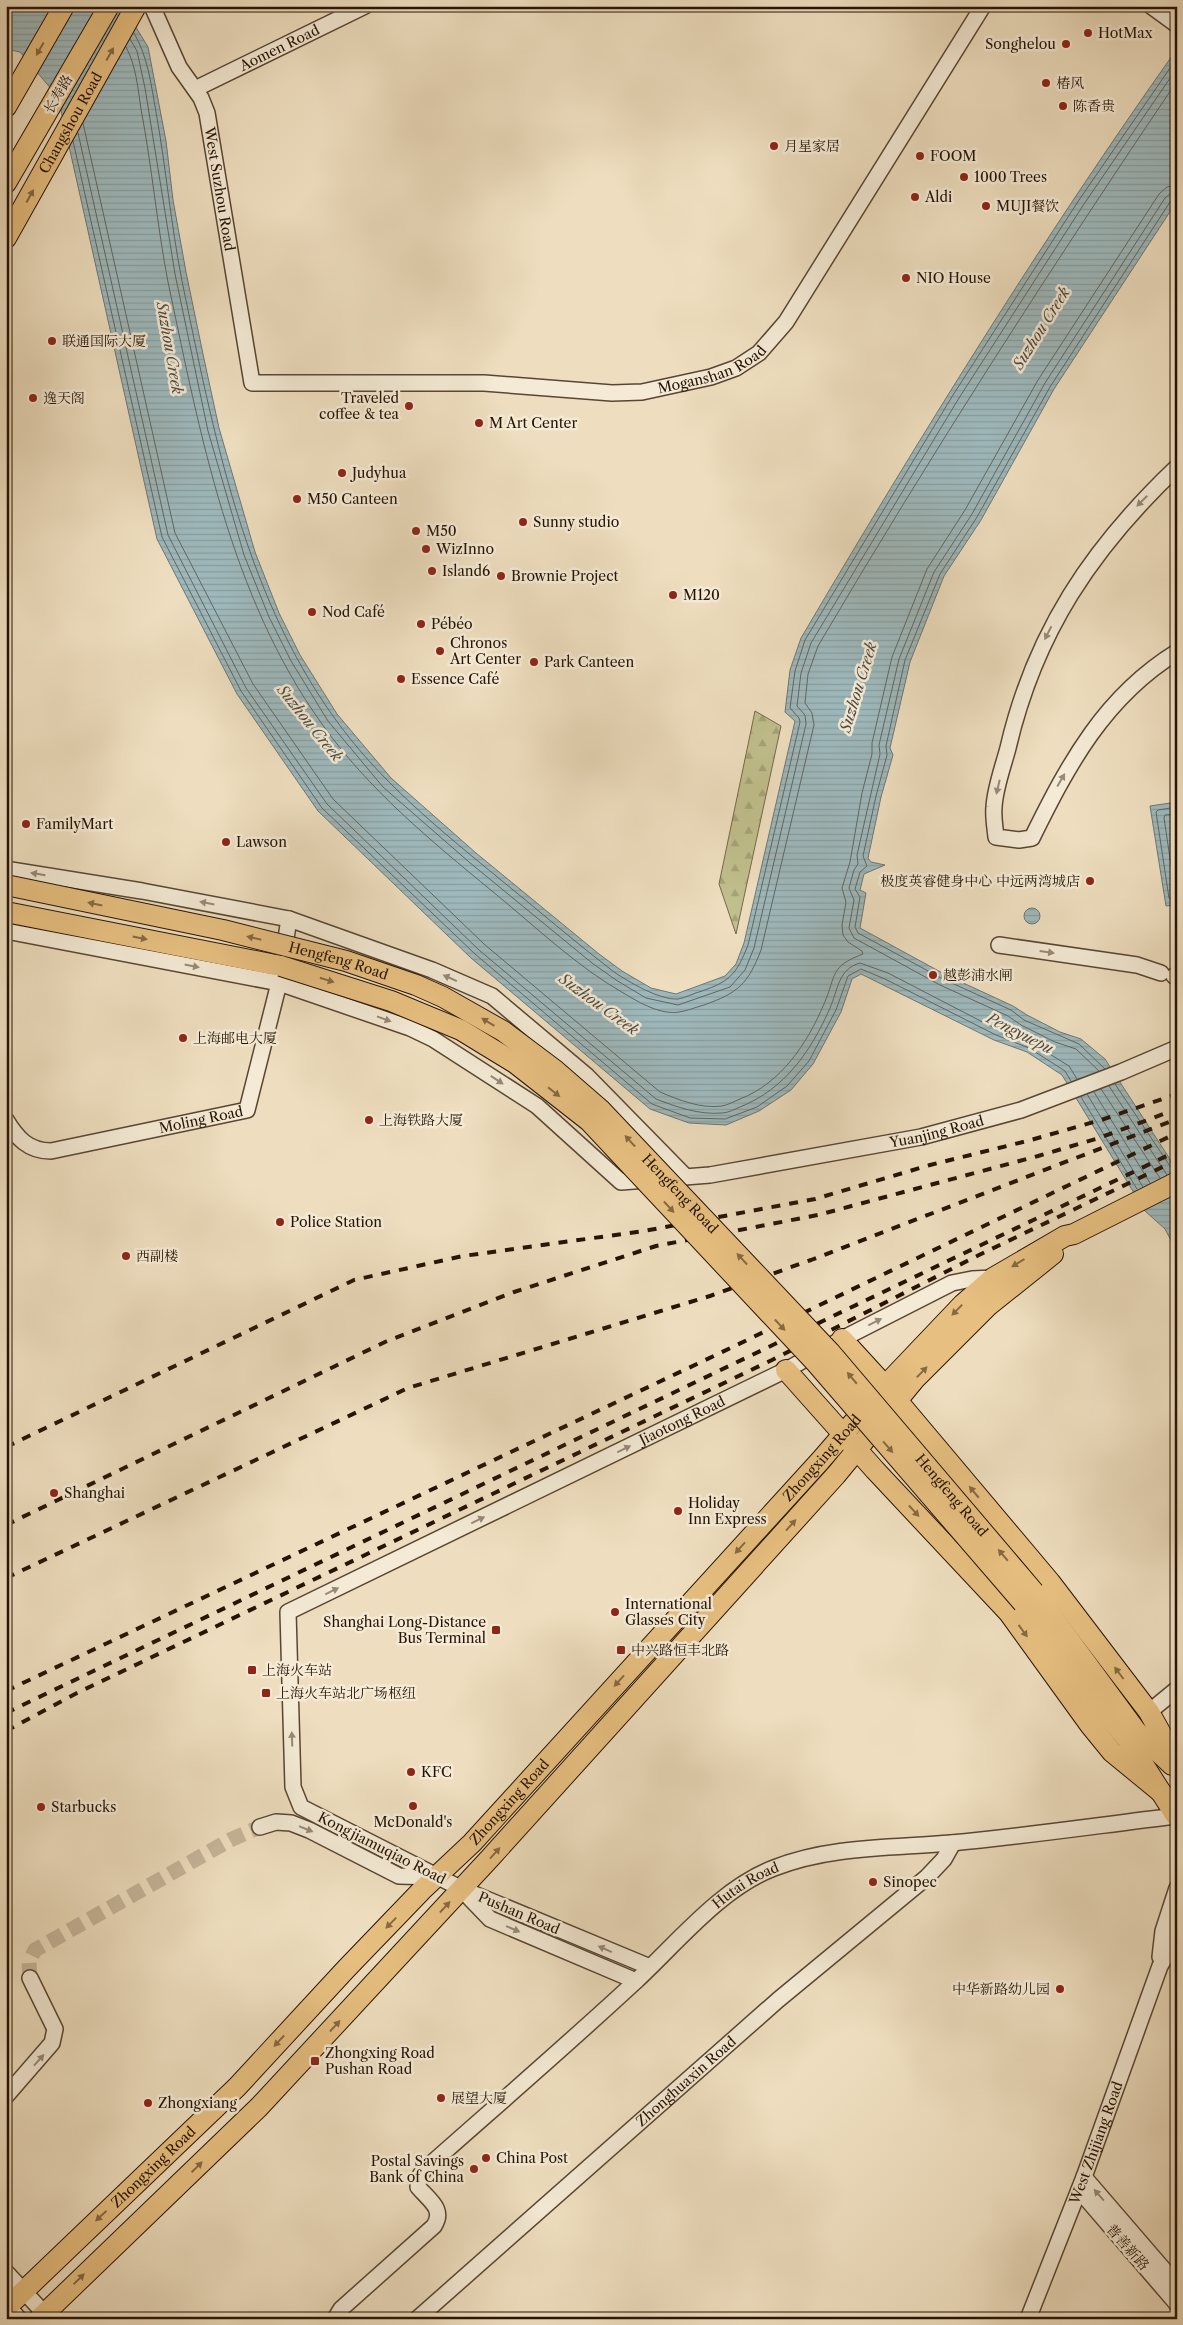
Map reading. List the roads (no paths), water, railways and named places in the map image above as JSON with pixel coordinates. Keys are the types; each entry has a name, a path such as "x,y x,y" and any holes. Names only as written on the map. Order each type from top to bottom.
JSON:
{"main road":[{"path":"6,107 64,6"},
{"name":"长寿路","path":"6,159 93,6"},
{"name":"长寿路","path":"6,183 109,6"},
{"name":"Changshou Road","path":"6,238 136,6"},
{"name":"Hengfeng Road","path":"6,885 223,930 346,961 416,985 443,997 503,1031 555,1070 601,1110 830,1352 1136,1731 1177,1769"},
{"name":"Hengfeng Road","path":"6,912 307,973 434,1017 489,1046 515,1063 589,1121 816,1363 1029,1598 1099,1706 1128,1740 1177,1816"},
{"name":"Jiaotong Road","path":"999,1285 1065,1236 1074,1234 1177,1182"},
{"name":"Zhongxing Road","path":"10,2309 24,2290 237,2087 422,1890 472,1843 844,1434 975,1318 999,1285"},
{"name":"Hengfeng Road","path":"842,1338 891,1393 1050,1582 1149,1712 1177,1762"},
{"name":"Hengfeng Road","path":"786,1370 857,1450 1009,1613 1090,1725 1112,1752 1162,1794"},
{"name":"Zhongxing Road","path":"42,2317 259,2107 462,1889 836,1476 857,1450 891,1393"}],"street":[{"name":"West Suzhou Road","path":"152,6 182,74 201,98 207,113 252,383"},
{"name":"Aomen Road","path":"195,89 365,6"},
{"name":"Moganshan Road","path":"252,383 484,383 631,393 711,377 736,368 759,352 786,322 983,6"},
{"path":"1151,6 1177,25"},
{"path":"1177,467 1138,504 1093,559 1048,632 1016,712 994,807 996,837 1018,840 1032,838 1050,798 1091,732 1116,703 1144,677 1177,652"},
{"path":"6,872 11,870 124,888 290,919 432,970 492,996 587,1076 686,1177"},
{"name":"Moling Road","path":"6,1120 14,1134 27,1145 36,1150 51,1151 247,1110 279,983 290,919"},
{"name":"Yuanjing Road","path":"6,931 279,983 375,1016 433,1039 537,1106 621,1182 710,1175 921,1137 993,1118 1069,1092 1177,1048"},
{"path":"999,945 1137,965 1170,975"},
{"name":"Jiaotong Road","path":"301,1807 293,1787 288,1612 786,1370 842,1338 952,1283 972,1279 999,1285"},
{"path":"1149,1712 1177,1689"},
{"name":"Kongjiamuqiao Road","path":"301,1807 462,1889"},
{"name":"Hutai Road","path":"335,2319 342,2310 434,2226 439,2218 439,2211 418,2187 419,2177 424,2170 636,1981 719,1902 745,1883 772,1868 797,1860 831,1853 954,1843 1177,1816"},
{"path":"260,1827 276,1822 291,1823 310,1830 399,1876 438,1877"},
{"name":"Zhonghuaxin Road","path":"417,2319 778,2000 927,1877 944,1859 954,1843"},
{"name":"West Zhijiang Road","path":"1160,1966 1163,1931 1177,1888"},
{"name":"Pushan Road","path":"462,1889 650,1967"},
{"name":"Pushan Road","path":"462,1889 490,1919 636,1981"},
{"name":"West Zhijiang Road","path":"1028,2319 1082,2184 1160,1966 1169,1951 1177,1928"},
{"path":"6,2096 52,2043 54,2029 30,1978"},
{"name":"普善新路","path":"1082,2184 1177,2285"},
{"name":"普善新路","path":"1082,2184 1177,2304"},
{"path":"6,2272 24,2290 42,2317"}],"water":[{"path":"6,6 123,6 148,47 166,141 173,200 186,272 219,428 255,552 279,613 300,655 337,714 391,778 476,853 622,971 651,988 676,994 725,976 736,964 744,943 795,721 785,712 790,670 801,638 936,414 1030,266 1177,49 1177,201 1054,389 981,520 944,576 910,662 890,748 893,755 881,797 868,858 871,862 885,865 864,874 860,890 866,893 860,928 946,975 1013,1006 1060,1032 1081,1039 1105,1059 1177,1170 1177,1252 1165,1229 1145,1211 1062,1075 1027,1052 994,1040 861,974 852,979 841,1012 813,1064 791,1090 759,1111 726,1125 689,1123 650,1109 471,958 318,811 237,694 157,539 58,97 20,52 6,49"},
{"path":"1177,802 1177,905 1166,906 1150,806"},
{"path":"1032,908 1040,916 1032,924 1024,916"}],"tunnel":[{"path":"30,1978 29,1962 35,1950 230,1840 260,1827"}],"railway":[{"path":"6,1447 354,1280 463,1256 644,1231 815,1199 930,1165 1031,1140 1104,1119 1177,1094"},
{"path":"6,1525 385,1342 514,1292 656,1246 818,1215 1038,1156 1099,1138 1177,1109"},
{"path":"6,1578 408,1388 710,1296 811,1260 1177,1119"},
{"path":"6,1691 718,1354 1177,1133"},
{"path":"6,1713 1177,1151"},
{"path":"6,1731 77,1693 772,1360 979,1255 1177,1160"}],"place":[{"name":"HotMax","path":"1088,33"},
{"name":"Songhelou","path":"1066,44"},
{"name":"椿风","path":"1046,83"},
{"name":"陈香贵","path":"1063,106"},
{"name":"月星家居","path":"774,146"},
{"name":"FOOM","path":"920,156"},
{"name":"1000 Trees","path":"964,177"},
{"name":"Aldi","path":"915,197"},
{"name":"MUJI餐饮","path":"986,206"},
{"name":"NIO House","path":"906,278"},
{"name":"联通国际大厦","path":"52,341"},
{"name":"逸天阁","path":"33,398"},
{"name":"Traveled coffee & tea","path":"409,406"},
{"name":"M Art Center","path":"479,423"},
{"name":"Judyhua","path":"342,473"},
{"name":"M50 Canteen","path":"297,499"},
{"name":"Sunny studio","path":"523,522"},
{"name":"M50","path":"416,531"},
{"name":"WizInno","path":"426,549"},
{"name":"Island6","path":"432,571"},
{"name":"Brownie Project","path":"501,576"},
{"name":"M120","path":"673,595"},
{"name":"Nod Café","path":"312,612"},
{"name":"Pébéo","path":"421,624"},
{"name":"Chronos Art Center","path":"440,651"},
{"name":"Park Canteen","path":"534,662"},
{"name":"Essence Café","path":"401,679"},
{"name":"FamilyMart","path":"26,824"},
{"name":"Lawson","path":"226,842"},
{"name":"极度英睿健身中心 中远两湾城店","path":"1090,881"},
{"name":"越彭浦水闸","path":"933,975"},
{"name":"上海邮电大厦","path":"183,1038"},
{"name":"上海铁路大厦","path":"369,1120"},
{"name":"Police Station","path":"280,1222"},
{"name":"西副楼","path":"126,1256"},
{"name":"Shanghai","path":"54,1493"},
{"name":"Holiday Inn Express","path":"678,1511"},
{"name":"International Glasses City","path":"615,1612"},
{"name":"Shanghai Long-Distance Bus Terminal","path":"496,1630"},
{"name":"中兴路恒丰北路","path":"621,1650"},
{"name":"上海火车站","path":"252,1670"},
{"name":"上海火车站北广场枢纽","path":"266,1693"},
{"name":"KFC","path":"411,1772"},
{"name":"McDonald's","path":"413,1806"},
{"name":"Starbucks","path":"41,1807"},
{"name":"Sinopec","path":"873,1882"},
{"name":"中华新路幼儿园","path":"1060,1989"},
{"name":"Zhongxing Road Pushan Road","path":"315,2061"},
{"name":"展望大厦","path":"441,2098"},
{"name":"Zhongxiang","path":"148,2103"},
{"name":"China Post","path":"486,2158"},
{"name":"Postal Savings Bank of China","path":"474,2169"}],"water label":[{"name":"Suzhou Creek","path":"1041,328"},
{"name":"Suzhou Creek","path":"170,348"},
{"name":"Suzhou Creek","path":"858,687"},
{"name":"Suzhou Creek","path":"310,723"},
{"name":"Suzhou Creek","path":"599,1004"},
{"name":"Pengyuepu","path":"1020,1033"}]}
